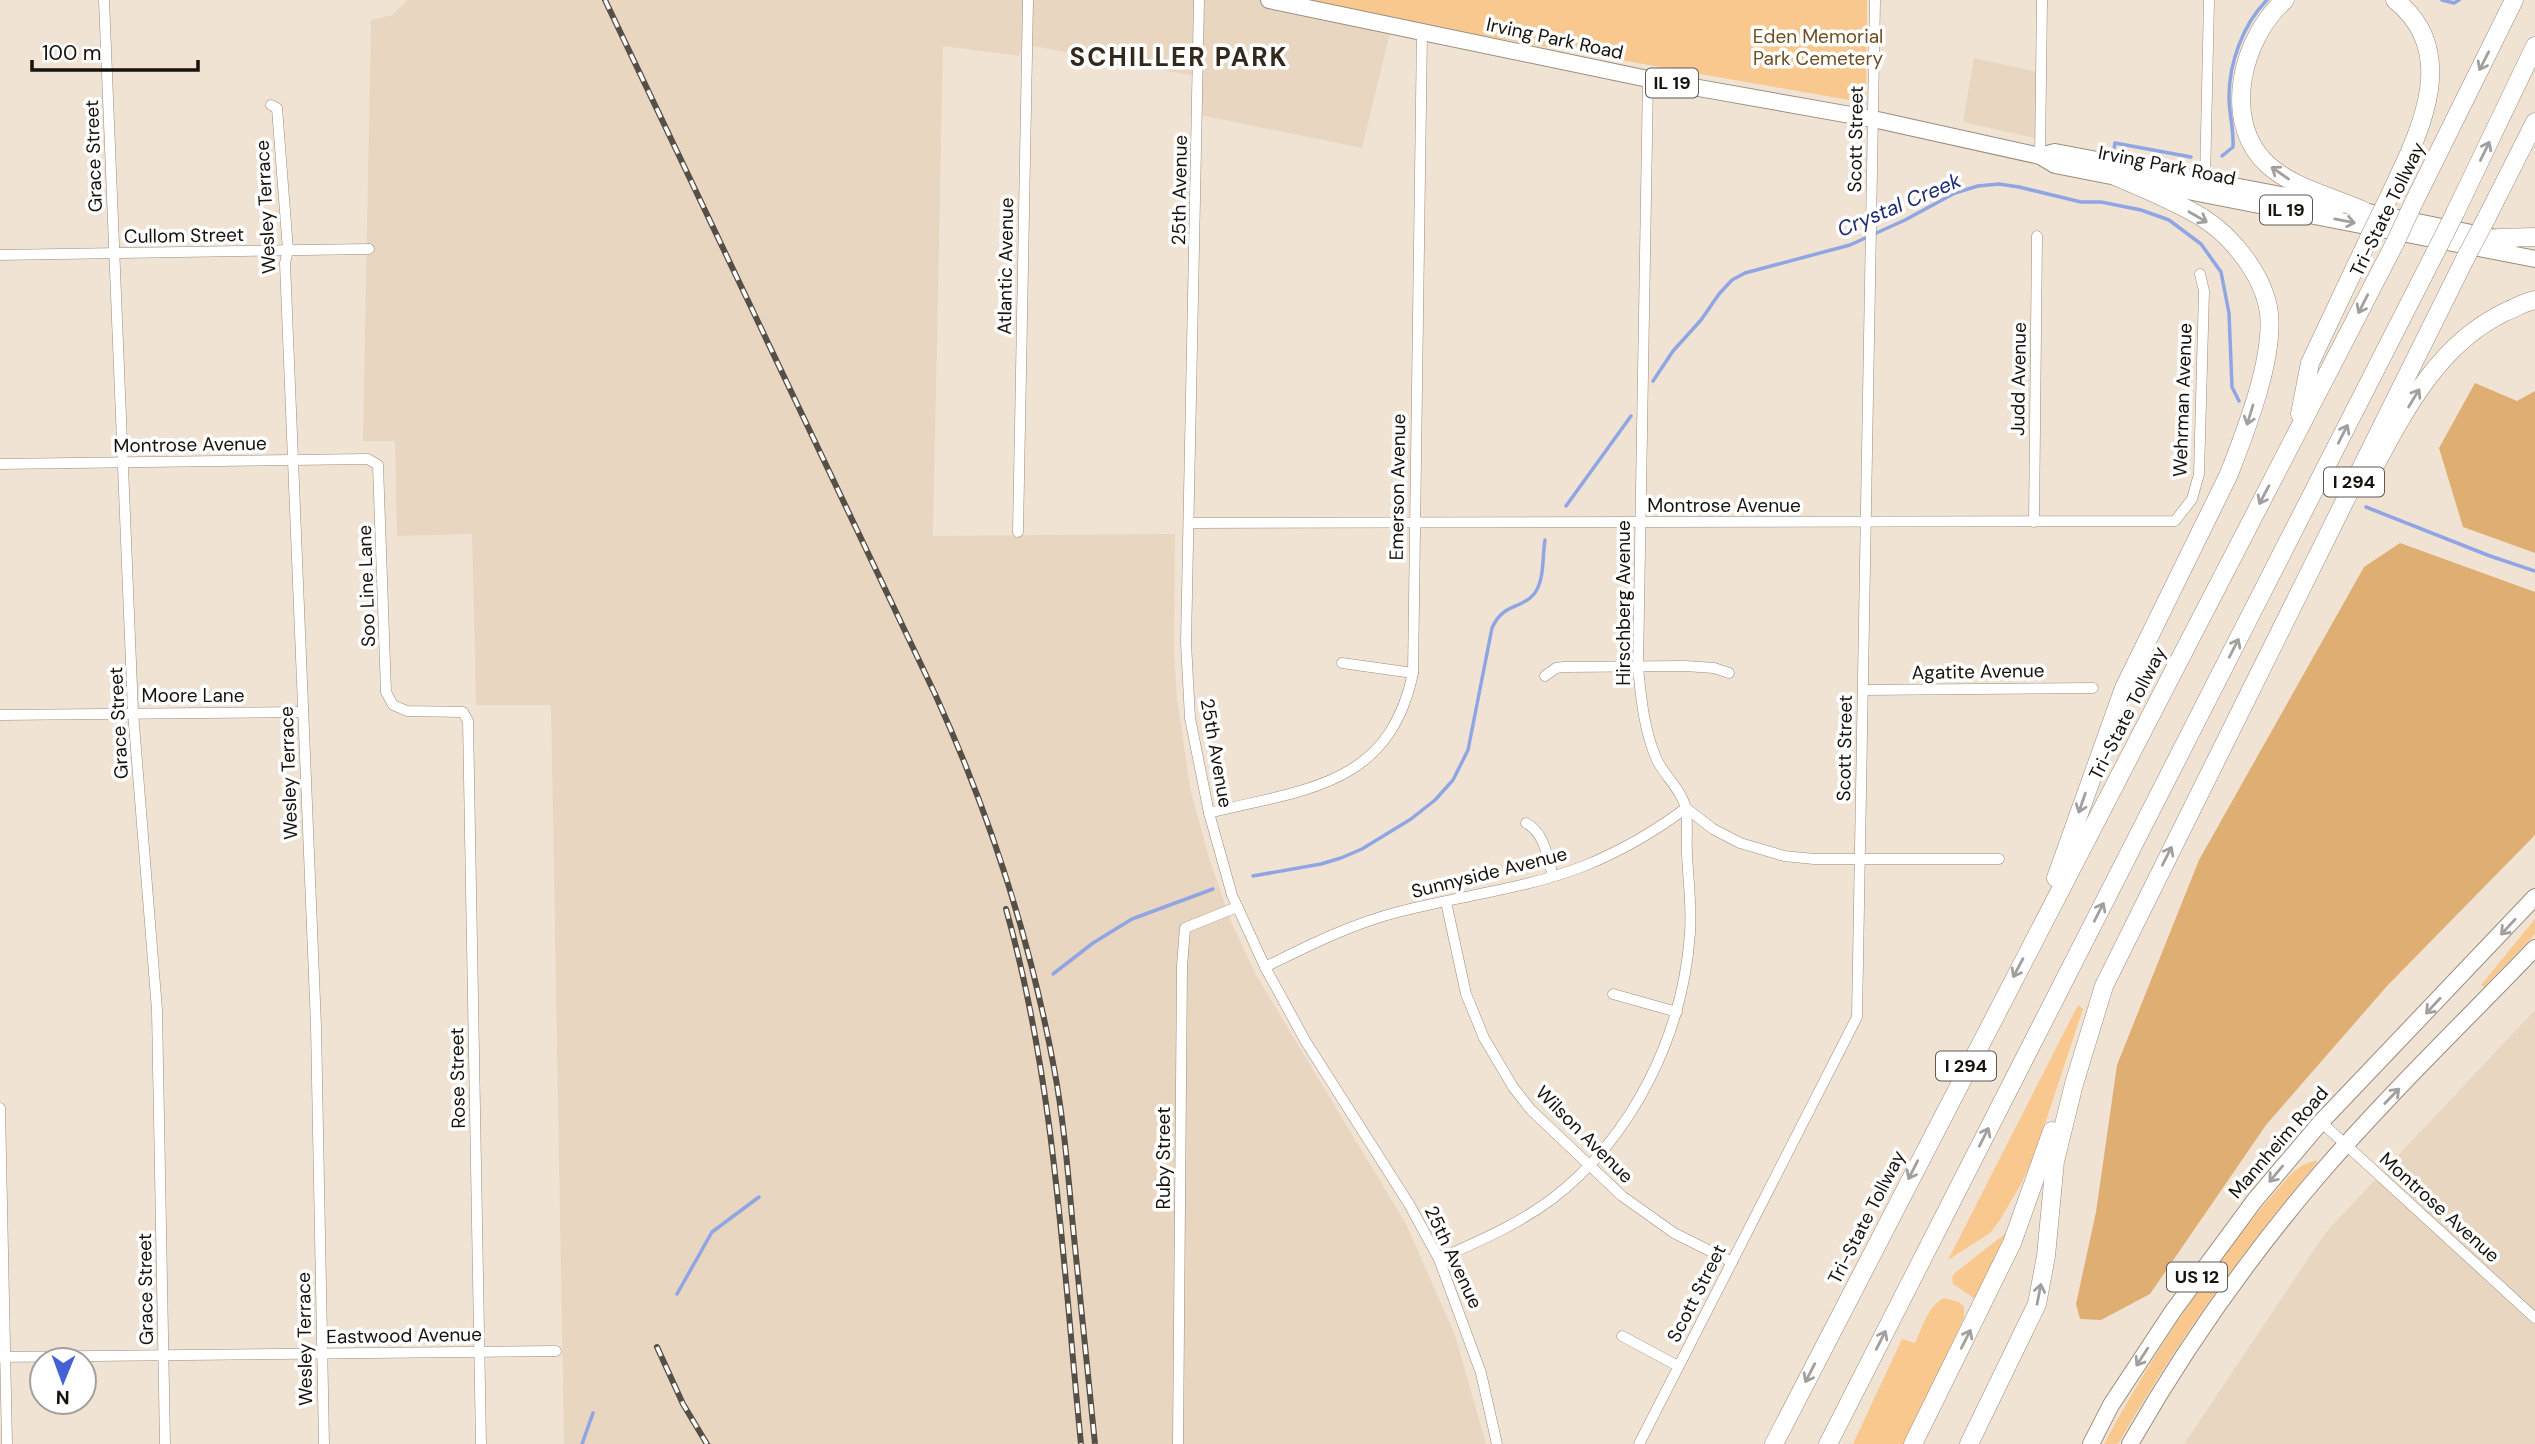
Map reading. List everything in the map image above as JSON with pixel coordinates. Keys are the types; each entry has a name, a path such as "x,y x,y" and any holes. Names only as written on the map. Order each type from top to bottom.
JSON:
{"highway":[{"path":"2285,0 2275,9 2252,43 2242,98 2247,132 2258,154 2278,173 2292,182 2364,211"},
{"path":"2295,435 2310,363 2417,137 2427,106 2431,71 2426,43 2416,20 2395,0"},
{"name":"Tri-State Tollway","path":"1774,1444 1966,1067 2395,243 2514,0"},
{"name":"I 294","path":"1828,1444 2436,251 2535,46"},
{"name":"I 294","path":"1913,1444 2012,1243 2044,1154 2083,1028 2096,1006 2130,929 2439,315 2443,302 2489,219 2535,122"},
{"path":"2489,219 2535,144"},
{"path":"2037,934 2124,688 2230,474 2265,363 2269,333 2268,306 2262,288 2231,242 2203,218 2115,176"},
{"path":"2498,238 2535,237"},
{"path":"2272,650 2291,626 2377,462 2422,385 2440,362 2466,337 2493,318 2535,300"},
{"name":"I 294","path":"1969,1444 2037,1304 2046,1256 2055,1161 2096,1006"}],"main road":[{"name":"Irving Park Road","path":"1269,0 1648,79 1873,119 2040,156 2054,165 2535,259"},
{"name":"Irving Park Road","path":"2040,156 2055,152 2535,246"},
{"name":"Mannheim Road","path":"2091,1444 2118,1394 2219,1245 2321,1122 2535,897"},
{"name":"US 12","path":"2130,1444 2179,1363 2275,1228 2346,1146 2535,948"}],"street":[{"name":"Grace Street","path":"104,0 125,462 133,712 157,1010 165,1444"},
{"name":"Atlantic Avenue","path":"1018,532 1028,0"},
{"name":"25th Avenue","path":"1199,0 1186,643 1190,718 1209,813 1237,907 1265,967 1306,1042 1403,1194 1439,1259 1482,1376 1497,1444"},
{"name":"Scott Street","path":"1639,1444 1855,1025 1858,1009 1875,0"},
{"path":"2040,156 2042,0"},
{"path":"2205,181 2208,0"},
{"name":"Emerson Avenue","path":"1209,813 1325,784 1354,769 1379,749 1391,733 1409,695 1413,673 1422,32"},
{"name":"Hirschberg Avenue","path":"1439,1259 1506,1229 1552,1198 1606,1146 1642,1094 1677,1012 1684,984 1690,932 1686,808 1657,760 1643,713 1638,667 1648,79"},
{"name":"Wesley Terrace","path":"271,104 277,108 288,250 285,263 292,460 317,1027 324,1444"},
{"name":"Judd Avenue","path":"2034,522 2037,236"},
{"name":"Cullom Street","path":"0,255 369,249"},
{"name":"Wehrman Avenue","path":"2175,521 2192,499 2199,474 2204,291 2200,274"},
{"name":"Montrose Avenue","path":"0,464 368,459 378,465"},
{"name":"Soo Line Lane","path":"378,465 387,691 393,705 407,711 463,712"},
{"name":"Montrose Avenue","path":"1189,523 2175,521"},
{"path":"1342,663 1413,673"},
{"path":"1545,676 1556,668 1564,667 1695,666 1729,673"},
{"name":"Agatite Avenue","path":"1863,690 2093,688"},
{"name":"Moore Lane","path":"0,715 303,712"},
{"name":"Rose Street","path":"463,712 468,721 481,1444"},
{"path":"1686,808 1713,829 1762,851 1783,856 1859,860 1999,859"},
{"name":"Sunnyside Avenue","path":"1265,967 1356,925 1397,912 1553,876 1584,866 1635,842 1686,808"},
{"path":"1526,823 1533,827 1542,840 1553,876"},
{"name":"Wilson Avenue","path":"1446,902 1466,994 1498,1063 1531,1110 1622,1196 1649,1217 1674,1233 1732,1262"},
{"name":"Ruby Street","path":"1178,1444 1182,966 1185,928 1237,907"},
{"path":"1613,994 1677,1012"},
{"path":"0,1108 3,1357 7,1444"},
{"name":"Montrose Avenue","path":"2321,1122 2535,1318"},
{"path":"1622,1336 1678,1366"},
{"name":"Eastwood Avenue","path":"3,1357 556,1351"}],"shaded area":[{"path":"408,0 1286,0 1393,20 1362,148 1195,114 1195,76 1022,44 1019,56 943,46 933,536 1175,534 1174,654 1177,697 1190,788 1209,858 1232,924 1256,975 1406,1224 1455,1335 1486,1444 564,1444 551,705 476,705 472,534 397,536 395,441 363,441 371,20 392,15"},
{"path":"1974,58 2038,72 2038,139 1963,122"},
{"path":"2475,383 2517,401 2535,391 2535,553 2463,527 2439,448"},
{"path":"2400,543 2535,592 2535,835 2387,986 2266,1125 2150,1294 2101,1320 2080,1319 2076,1304 2096,1212 2117,1065 2199,860 2364,567"},
{"path":"2535,1010 2535,1444 2184,1444 2326,1232"}],"green space":[{"name":"Eden Memorial Park Cemetery","path":"1295,0 1867,0 1866,103 1393,20"},
{"path":"2535,919 2535,934 2484,987 2481,985"},
{"path":"2078,1005 2083,1009 2035,1154 2021,1184 1990,1233 1948,1260"},
{"path":"2316,1160 2317,1163 2262,1230 2211,1299 2118,1444 2104,1444 2144,1373 2190,1302 2240,1234 2293,1172"},
{"path":"2006,1233 1975,1299 1953,1284 1952,1277 1956,1272"},
{"path":"1944,1298 1959,1302 1964,1307 1964,1318 1905,1444 1853,1444 1902,1339 1915,1343 1929,1312"}],"waterway":[{"path":"2222,156 2233,147 2229,97 2235,58 2244,32 2267,0"},
{"path":"2442,0 2454,3 2459,0"},
{"path":"2114,149 2115,143 2191,157"},
{"name":"Crystal Creek","path":"1653,381 1673,351 1732,280 1745,273 1850,245 1955,193 1978,186 1999,184 2081,202 2101,202 2141,210 2169,220 2201,244 2221,272 2229,313 2232,387 2239,401"},
{"name":"Crystal Creek","path":"1566,506 1631,416"},
{"name":"Crystal Creek","path":"2366,507 2535,571"},
{"name":"Crystal Creek","path":"1253,876 1321,864 1362,849 1411,819 1435,800 1453,780 1468,750 1492,628 1502,614 1529,599 1538,588 1545,540"},
{"name":"Crystal Creek","path":"1053,974 1093,943 1132,919 1213,889"},
{"name":"Crystal Creek","path":"677,1294 712,1232 759,1197"},
{"name":"Crystal Creek","path":"582,1444 593,1413"}],"railway":[{"path":"605,0 935,694 973,785 1006,878 1033,972 1057,1088 1095,1444"},
{"path":"1006,909 1023,974 1047,1107 1081,1444"},
{"path":"657,1347 683,1404 707,1444"}],"district":[{"name":"SCHILLER PARK","path":"1179,57"}]}
